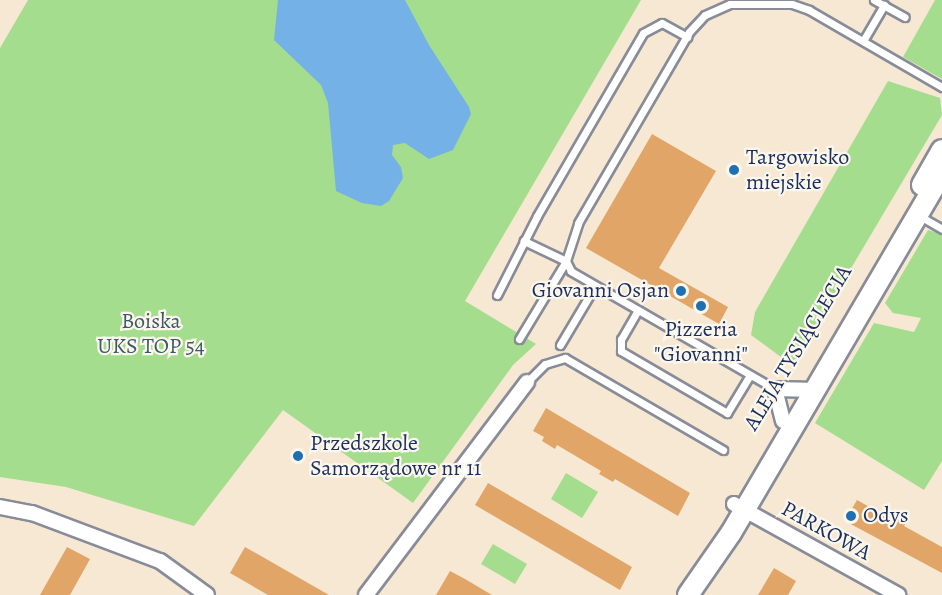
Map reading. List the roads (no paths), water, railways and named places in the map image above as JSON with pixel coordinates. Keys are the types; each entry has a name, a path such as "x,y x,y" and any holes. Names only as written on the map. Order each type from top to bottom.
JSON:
{"street":[{"name":"ALEJA TYSIĄCLECIA","path":"739,507 783,421 808,391 942,150"},
{"name":"ALEJA TYSIĄCLECIA","path":"688,595 808,391 942,174"},
{"path":"366,595 528,382"},
{"path":"783,421 775,389 808,391"},
{"path":"0,507 32,513 160,561 207,595"},
{"name":"PARKOWA","path":"739,507 897,595"}],"lane":[{"path":"874,0 905,17"},
{"path":"519,339 566,261 578,223 687,37 705,15 744,2 792,4 864,41 942,87"},
{"path":"864,41 884,6"},
{"path":"497,295 524,241 643,33 662,23 687,37"},
{"path":"918,215 942,229"},
{"path":"524,241 566,261 571,271 595,286 775,389"},
{"path":"560,345 595,286"},
{"path":"638,310 621,339 621,351 727,413 750,375"},
{"path":"528,382 545,364 565,358 723,450"}],"water":[{"path":"278,0 405,0 429,45 469,107 471,114 453,150 429,159 405,143 393,145 392,155 401,167 403,178 389,201 381,206 362,203 336,191 328,103 321,85 274,40"}],"place":[{"name":"Targowisko miejskie","path":"734,170"},
{"name":"Giovanni Osjan","path":"681,291"},
{"name":"Pizzeria \"Giovanni\"","path":"701,306"},
{"name":"Przedszkole Samorządowe nr 11","path":"298,456"},
{"name":"Odys","path":"851,516"}],"park label":[{"name":"Boiska UKS TOP 54","path":"151,334"}]}
